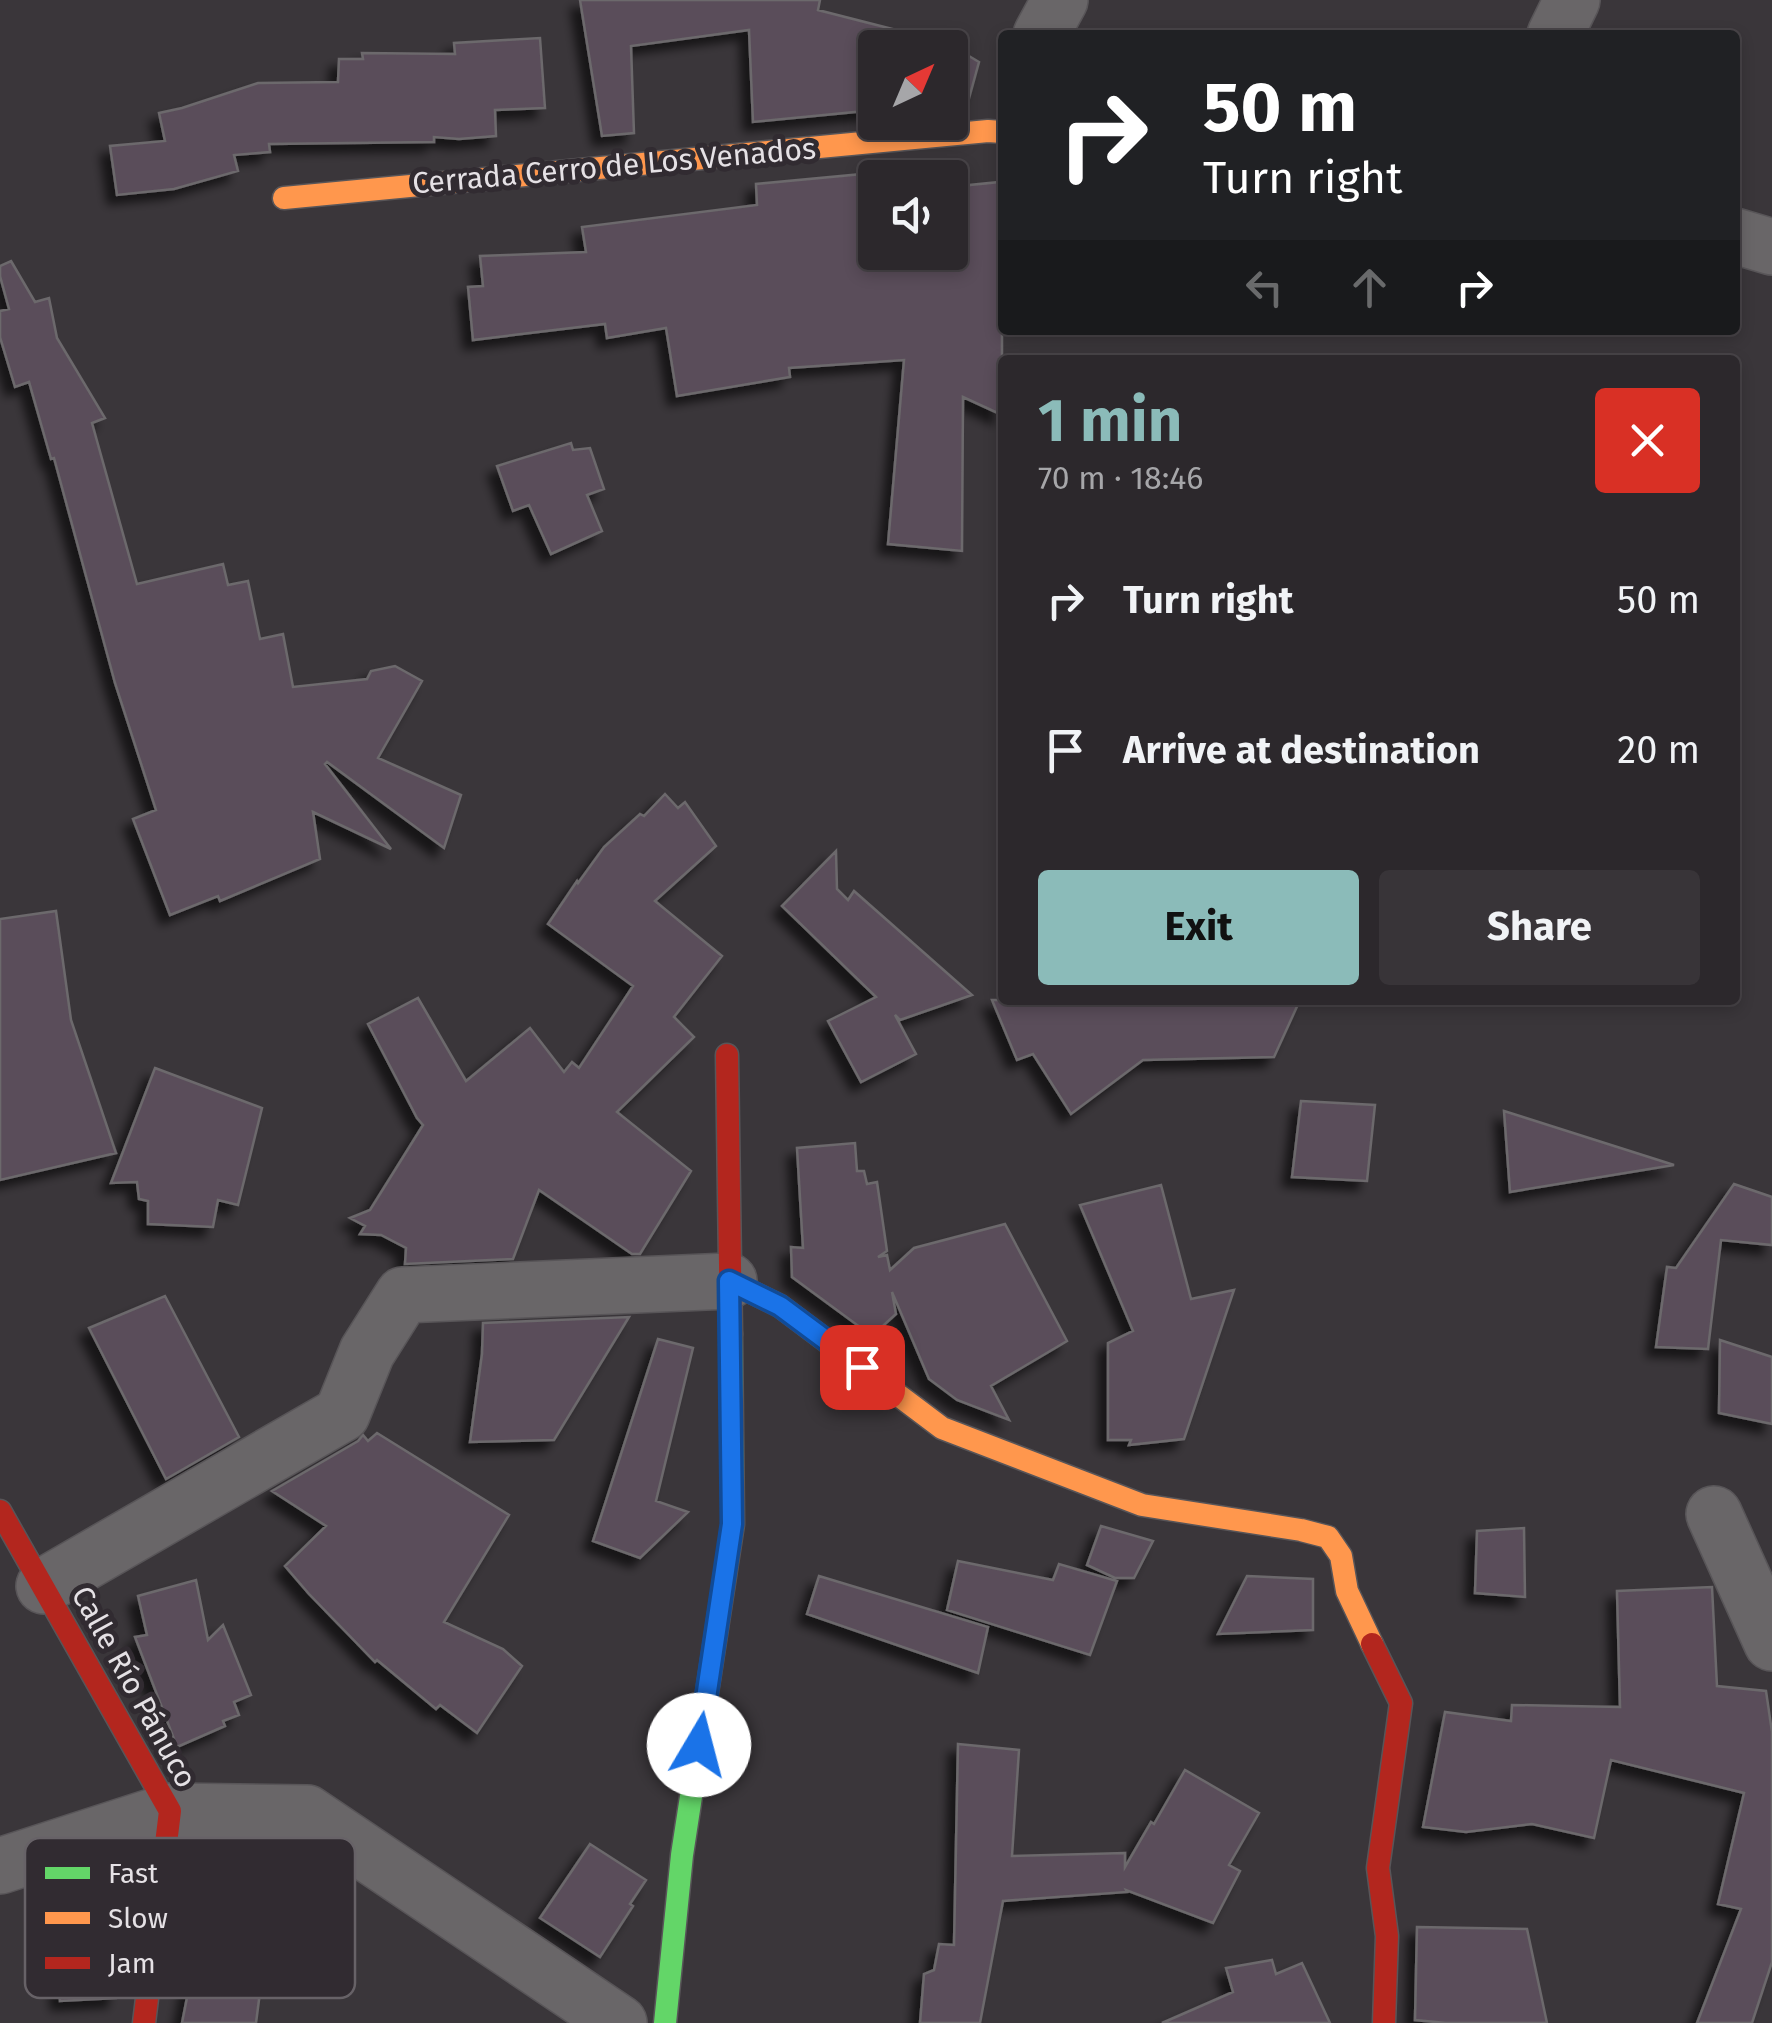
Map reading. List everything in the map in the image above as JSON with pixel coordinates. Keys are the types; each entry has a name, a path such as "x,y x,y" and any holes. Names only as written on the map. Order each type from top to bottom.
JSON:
{"street":[{"path":"1044,30 1060,0"},
{"path":"1557,30 1572,0"},
{"name":"Cerrada Cerro de Los Venados","path":"284,198 998,123"},
{"path":"1740,237 1772,246"},
{"path":"665,2023 682,1855 732,1524 727,1054"},
{"path":"44,1586 342,1414 366,1352 404,1295 729,1281 780,1306 942,1428 1142,1505 1328,1536 1341,1556 1347,1591 1401,1703 1378,1868 1387,1936 1384,2023"},
{"name":"Calle Río Pánuco","path":"0,1511 170,1811 167,1838"},
{"path":"1714,1514 1772,1644"},
{"path":"87,1838 170,1811 307,1813 344,1838"},
{"path":"355,1845 619,2023"},
{"path":"0,1866 25,1858"},
{"name":"Calle Río Pánuco","path":"144,2023 147,1998"}],"building":[{"path":"580,0 820,0 818,10 896,30 858,30 858,112 753,122 749,30 631,46 634,133 602,136"},
{"path":"540,38 545,108 495,110 496,136 434,137 434,142 269,144 270,152 234,155 238,171 174,189 117,195 110,146 165,141 159,113 258,83 338,82 339,59 363,59 362,53 455,54 454,43"},
{"path":"968,55 979,62 968,102"},
{"path":"858,174 858,270 968,270 968,185 998,182 998,335 1002,335 1002,355 998,355 998,413 963,397 962,551 888,544 904,360 789,368 790,377 677,396 666,328 607,338 605,324 473,340 468,287 483,286 480,256 586,252 582,227 757,205 756,184"},
{"path":"11,261 35,302 49,298 57,338 105,418 92,423 137,584 223,564 228,585 248,581 260,639 283,634 293,687 367,679 371,671 395,666 422,681 378,758 461,795 444,848 327,762 391,849 313,812 320,859 220,901 218,896 170,915 133,819 156,810 115,683 54,458 51,459 29,382 15,387 0,337 0,311 9,309 0,266"},
{"path":"571,443 573,450 590,448 604,489 587,495 602,531 551,554 529,505 513,511 497,466"},
{"path":"665,794 678,808 685,802 716,846 655,901 722,956 674,1017 694,1037 617,1112 691,1171 640,1254 632,1254 539,1190 513,1259 405,1264 406,1248 381,1235 360,1234 365,1226 350,1218 370,1210 423,1125 368,1024 418,998 466,1081 530,1028 564,1072 572,1062 579,1068 633,986 548,924 604,847"},
{"path":"836,851 837,889 848,900 854,891 972,995 900,1020 895,1015 916,1054 861,1082 828,1021 876,997 782,906"},
{"path":"56,911 71,1020 116,1153 0,1180 0,919"},
{"path":"992,1000 998,1000 998,1005 1298,1005 1274,1057 1143,1060 1071,1114 1033,1054 1017,1060"},
{"path":"155,1068 262,1108 238,1205 218,1200 213,1227 148,1224 148,1201 139,1199 137,1182 111,1183"},
{"path":"1301,1101 1375,1105 1367,1181 1292,1177"},
{"path":"1504,1111 1674,1165 1510,1192"},
{"path":"855,1143 857,1171 864,1171 867,1184 877,1182 887,1251 878,1257 887,1255 890,1270 914,1248 1005,1224 1067,1341 991,1386 1009,1420 957,1400 929,1379 892,1292 896,1314 872,1336 792,1277 791,1247 803,1248 797,1148"},
{"path":"1734,1184 1772,1197 1772,1245 1721,1240 1708,1349 1656,1347 1667,1267 1676,1268"},
{"path":"1161,1185 1191,1299 1234,1290 1184,1439 1129,1445 1131,1440 1108,1440 1108,1343 1133,1331 1080,1205"},
{"path":"165,1296 239,1437 166,1479 89,1328"},
{"path":"629,1317 554,1440 470,1442 483,1323"},
{"path":"658,1339 693,1348 656,1501 688,1512 640,1558 593,1541"},
{"path":"1720,1340 1772,1357 1772,1424 1719,1413"},
{"path":"377,1433 509,1515 444,1622 503,1649 522,1666 477,1733 440,1705 436,1709 375,1662 285,1566 326,1526 272,1491 363,1435 368,1441"},
{"path":"1101,1526 1153,1541 1134,1578 1115,1578 1087,1565"},
{"path":"1524,1528 1525,1597 1475,1593 1477,1531"},
{"path":"958,1561 1053,1580 1059,1564 1117,1581 1090,1655 947,1610"},
{"path":"819,1576 988,1627 978,1673 807,1614"},
{"path":"1247,1576 1313,1579 1313,1630 1218,1634"},
{"path":"196,1580 208,1640 223,1625 251,1695 234,1702 239,1715 223,1721 225,1726 177,1747 135,1637 147,1635 138,1596"},
{"path":"1712,1587 1717,1686 1766,1691 1772,1732 1772,1962 1752,2023 1697,2023 1741,1909 1718,1904 1744,1793 1611,1760 1594,1838 1532,1824 1466,1832 1423,1827 1445,1712 1511,1721 1512,1705 1620,1707 1617,1591"},
{"path":"958,1744 1019,1750 1012,1856 1125,1853 1125,1867 1185,1770 1259,1813 1229,1865 1240,1871 1213,1923 1126,1890 1003,1901 980,2023 920,2023 924,1974 934,1970 939,1944 954,1945"},
{"path":"590,1844 646,1880 600,1957 540,1918"},
{"path":"1417,1927 1527,1929 1547,2023 1415,2020"},
{"path":"1272,1960 1276,1974 1302,1963 1330,2023 1162,2023 1233,1992 1226,1968"},
{"path":"60,1998 116,1998 60,2001"},
{"path":"187,1998 259,1998 256,2023 182,2023"}],"traffic: fast":[{"path":"665,2023 682,1855 733,1524 731,1334"}],"traffic: slow":[{"path":"284,198 998,132"},
{"path":"729,1281 780,1306 942,1428 1142,1505 1328,1537 1341,1556 1347,1591 1372,1644"}],"traffic: jam":[{"path":"727,1055 731,1334"},
{"path":"0,1511 170,1811 167,1838"},
{"path":"1372,1644 1401,1703 1378,1868 1387,1936 1384,2023"},
{"path":"144,2023 147,1998"}],"route":[{"path":"699,1745 732,1524 729,1281 780,1306 862,1367"}]}
